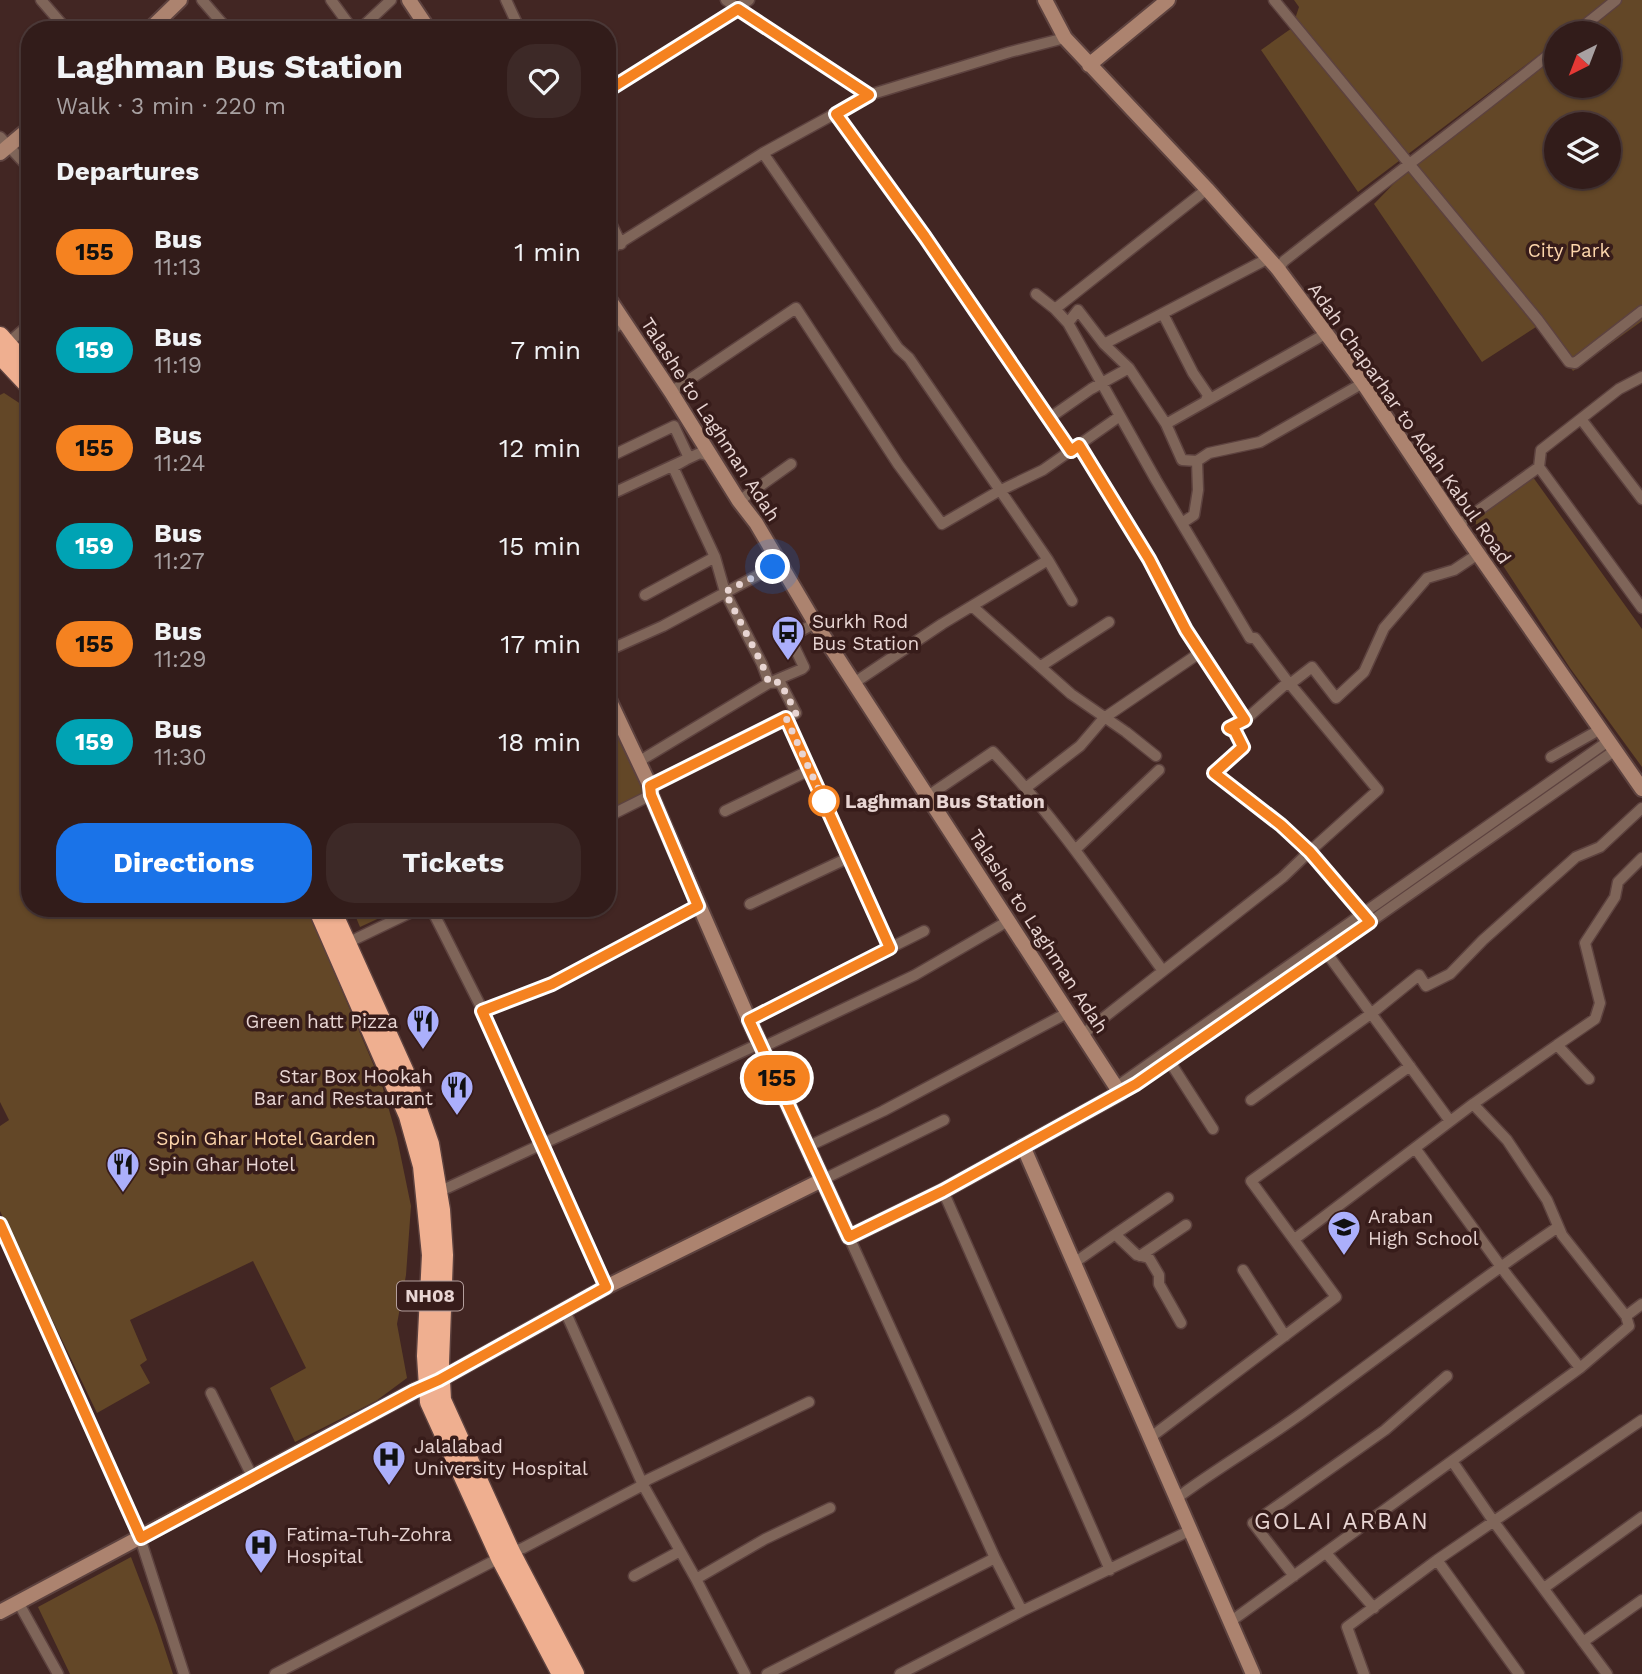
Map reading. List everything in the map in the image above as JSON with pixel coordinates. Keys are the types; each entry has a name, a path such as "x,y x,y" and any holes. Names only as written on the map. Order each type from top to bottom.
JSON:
{"highway":[{"path":"3,345 21,362"},
{"path":"3,345 21,373"},
{"name":"NH08","path":"323,917 341,946"},
{"name":"NH08","path":"333,917 341,946 408,1116 422,1166 431,1255 433,1383 429,1402 435,1420 506,1555 575,1674"},
{"name":"NH08","path":"506,1555 561,1674"}],"main road":[{"path":"158,21 180,0"},
{"path":"409,0 423,21"},
{"name":"Adah Chaparhar to Adah Kabul Road","path":"1045,0 1065,38 1207,189 1272,264 1326,333 1642,789"},
{"path":"1089,65 1167,0"},
{"path":"3,145 21,134"},
{"name":"Talashe to Laghman Adah","path":"616,309 1118,1090"},
{"path":"616,714 698,906 849,1237 943,1191 1118,1090"},
{"path":"1023,1146 1253,1674"},
{"path":"0,1612 433,1383 606,1287 822,1180"}],"street":[{"path":"41,0 59,21"},
{"path":"202,0 220,21"},
{"path":"331,0 346,21"},
{"path":"369,21 391,0"},
{"path":"506,0 516,21"},
{"path":"726,0 869,95"},
{"path":"616,85 749,0"},
{"path":"1274,0 1569,362 1574,363 1642,311"},
{"path":"1590,21 1616,0"},
{"path":"616,246 762,153 869,95 1065,38"},
{"path":"1104,344 1163,314 1284,261 1544,60"},
{"path":"836,114 1048,419 1075,448 1149,559 1186,630 1245,720"},
{"path":"3,145 21,161"},
{"path":"762,153 898,348 909,358 1048,560 1072,601"},
{"path":"1055,309 1207,189"},
{"path":"616,234 621,244"},
{"path":"1036,294 1068,323 1250,638 1255,638 1288,682 1245,720 1229,728 1235,731 1243,747 1214,773 1281,825 1310,852 1367,918"},
{"path":"671,391 796,308 942,524 1034,475 1120,416"},
{"path":"1068,323 1078,310 1104,344 1129,368 1166,424 1182,460 1197,461 1209,453 1260,442 1363,383"},
{"path":"1163,314 1208,396 1206,400"},
{"path":"616,326 625,322"},
{"path":"3,345 21,331"},
{"path":"1166,424 1326,333"},
{"path":"1048,419 1129,368"},
{"path":"1642,377 1619,389 1541,450 1539,467 1642,608"},
{"path":"1581,418 1642,499"},
{"path":"616,454 674,426 689,458 673,467"},
{"path":"616,492 700,453 712,457"},
{"path":"1182,523 1194,515 1198,490 1197,461"},
{"path":"739,501 791,464"},
{"path":"673,467 715,557 725,592 769,683"},
{"path":"1458,525 1539,467"},
{"path":"1083,1034 1283,877 1378,790 1290,684 1312,667 1336,698 1364,672 1384,628 1427,578 1454,570 1478,554"},
{"path":"645,595 715,557"},
{"path":"854,683 1048,560"},
{"path":"616,647 663,626 773,567"},
{"path":"972,606 1071,694 1156,756"},
{"path":"638,762 769,683 804,667 792,636 815,622"},
{"path":"1041,666 1108,622"},
{"path":"1027,787 1080,746 1104,719 1201,652"},
{"path":"616,812 796,713 780,682 769,683"},
{"path":"786,718 890,948"},
{"path":"1551,757 1607,741"},
{"path":"1118,1090 1367,918 1607,741"},
{"path":"928,796 993,752 1027,787 1076,849 1163,971"},
{"path":"724,811 810,770"},
{"path":"1076,849 1159,770"},
{"path":"1251,1100 1372,1013 1419,975 1426,986 1450,974 1483,940 1576,857 1600,847 1642,808"},
{"path":"750,904 850,856"},
{"path":"1296,1238 1473,1104 1595,1018 1600,1003 1585,943 1615,897 1618,882 1642,858"},
{"path":"482,1011 552,984 698,906"},
{"path":"341,946 401,917"},
{"path":"435,917 482,1011 606,1287"},
{"path":"1118,1090 1170,1062 1326,952 1367,918"},
{"path":"447,1188 915,975 1008,921"},
{"path":"749,1020 924,931"},
{"path":"1326,952 1450,1121"},
{"path":"807,1147 883,1111 1069,1012"},
{"path":"1557,1045 1589,1079"},
{"path":"1170,1062 1213,1129"},
{"path":"1150,1437 1336,1297 1296,1238 1251,1181 1410,1066"},
{"path":"1230,1622 1580,1367 1629,1326 1626,1316 1562,1235 1547,1200 1507,1140 1473,1104"},
{"path":"822,1180 944,1120"},
{"path":"1415,1148 1500,1266 1580,1367"},
{"path":"943,1191 1110,1570"},
{"path":"1074,1263 1168,1198"},
{"path":"0,1224 141,1538 184,1674"},
{"path":"1140,1256 1186,1225"},
{"path":"1177,1499 1217,1468 1306,1411 1500,1266 1558,1227"},
{"path":"1114,1235 1140,1256 1149,1258 1159,1275 1159,1284 1181,1323"},
{"path":"849,1237 995,1558 1022,1611"},
{"path":"1243,1269 1284,1336"},
{"path":"1626,1316 1642,1304"},
{"path":"565,1311 643,1485 745,1674"},
{"path":"1294,1576 1253,1523 1385,1430 1447,1376"},
{"path":"211,1393 253,1478"},
{"path":"275,1674 523,1548 643,1485 647,1479 809,1402"},
{"path":"1364,1674 1347,1627 1437,1560 1642,1420"},
{"path":"1452,1461 1607,1674"},
{"path":"696,1579 765,1538 830,1508"},
{"path":"1544,1588 1642,1517"},
{"path":"900,1674 1022,1611 1191,1530"},
{"path":"634,1576 680,1551"},
{"path":"1326,1553 1374,1608"},
{"path":"767,1674 995,1558"},
{"path":"1437,1560 1519,1674"},
{"path":"1583,1642 1642,1600"},
{"path":"18,1602 61,1674"}],"green space":[{"path":"1294,0 1611,0 1583,21 1544,21 1544,51 1358,192 1261,50 1292,28 1299,7"},
{"name":"City Park","path":"1616,0 1642,0 1642,321 1573,371 1408,163 1544,56 1544,98 1621,98 1621,21 1589,21"},
{"path":"1408,169 1536,327 1482,362 1374,204"},
{"name":"Spin Ghar Hotel Garden","path":"4,393 21,404 21,917 311,917 382,1085 397,1138 411,1206 406,1275 397,1324 407,1378 376,1401 295,1442 270,1388 306,1368 253,1261 130,1320 147,1360 140,1365 150,1383 97,1413 0,1211 0,1126 9,1120 0,1102 0,395"},
{"path":"1530,473 1642,629 1642,767 1570,668 1472,518"},
{"path":"616,724 649,793 616,808"},
{"path":"356,917 382,917 360,927"},
{"path":"131,1557 173,1674 70,1674 38,1607"}],"bus line":[{"name":"155","path":"0,1224 141,1538 414,1391 427,1387 606,1287 482,1011 552,984 698,906 651,795 650,786 721,750 786,718 890,948 749,1020 849,1237 943,1191 1136,1084 1370,922 1310,852 1281,825 1214,773 1243,747 1235,731 1229,728 1245,720 1186,630 1149,559 1079,445 1071,451 925,237 836,114 869,95 738,9 616,85"}],"place":[{"name":"Surkh Rod Bus Station","path":"788,662"},
{"name":"Laghman Bus Station","path":"824,801"},
{"name":"Green hatt Pizza","path":"423,1051"},
{"name":"Star Box Hookah Bar and Restaurant","path":"457,1117"},
{"name":"Spin Ghar Hotel","path":"123,1194"},
{"name":"Araban High School","path":"1344,1257"},
{"name":"Jalalabad University Hospital","path":"389,1487"},
{"name":"Fatima-Tuh-Zohra Hospital","path":"261,1575"}],"district":[{"name":"GOLAI ARBAN","path":"1342,1521"}],"route":[{"path":"773,567 725,592 769,683 780,682 796,713 786,718 824,801"}]}
